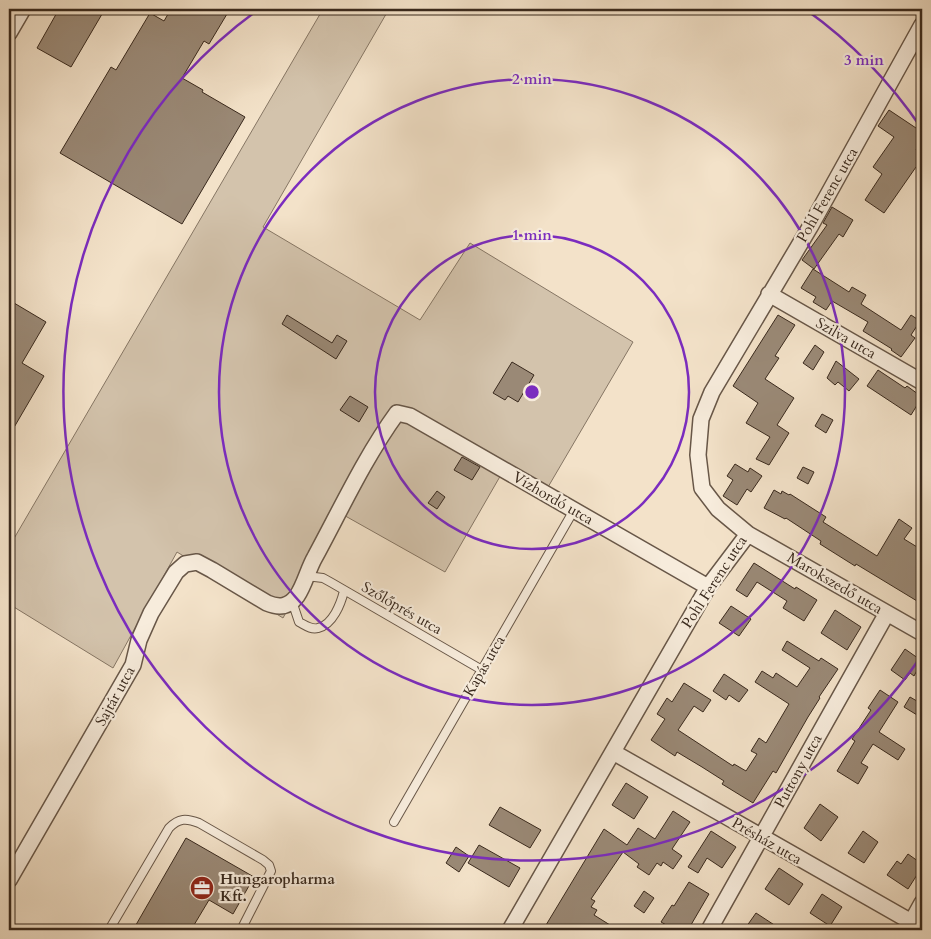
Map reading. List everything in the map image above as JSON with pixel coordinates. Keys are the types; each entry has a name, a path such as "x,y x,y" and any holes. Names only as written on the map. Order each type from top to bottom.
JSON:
{"street":[{"path":"9,33 22,9"},
{"name":"Pohl Ferenc utca","path":"510,930 708,587 748,534 718,510 702,488 698,455 701,419 712,392 810,227 922,25"},
{"name":"Szilva utca","path":"769,294 922,382"},
{"name":"Vízhordó utca","path":"306,576 312,561 384,431 397,413 410,416 708,587"},
{"name":"Marokszedő utca","path":"748,534 922,633"},
{"name":"Sajtár utca","path":"9,880 133,666 144,628 176,572 185,564 196,562 276,607 286,606 292,600"},
{"path":"292,600 306,576"},
{"name":"Puttony utca","path":"709,930 887,613"},
{"name":"Présház utca","path":"613,752 914,927"},
{"path":"914,927 922,903"}],"lane":[{"name":"Kapás utca","path":"394,822 574,510"},
{"name":"Szőlőprés utca","path":"306,576 322,578 482,670"},
{"path":"292,600 299,622 309,628 318,628 327,623 336,613 342,602 344,591"},
{"path":"109,930 169,828 181,819 188,819 207,828 269,865 271,871 241,930"}],"shaded area":[{"path":"323,9 389,9 263,227 420,320 470,243 633,342 541,499 502,473 445,572 340,513 283,618 177,552 113,668 9,604 9,547"}],"building":[{"path":"59,9 105,9 71,67 37,48"},
{"path":"171,9 230,9 209,44 204,41 182,78 245,117 182,224 60,153 111,67 116,70 150,13 164,21"},
{"path":"889,110 922,132 922,140 916,150 922,155 922,171 916,167 884,213 865,200 882,174 873,167 894,137 878,126"},
{"path":"832,207 853,220 843,237 839,234 814,269 802,260 827,225 823,223"},
{"path":"813,269 849,292 852,287 866,295 861,304 901,330 911,315 920,321 911,335 915,338 901,357 892,349 863,331 868,322 832,301 826,310 813,302 816,297 801,288"},
{"path":"9,300 46,322 22,363 44,376 9,436"},
{"path":"287,315 332,343 337,335 347,341 336,359 282,324"},
{"path":"778,315 795,325 775,356 779,358 765,379 794,398 777,425 789,433 769,465 756,459 770,437 746,423 758,403 733,386"},
{"path":"815,345 824,352 813,370 803,363"},
{"path":"836,361 859,379 849,391 838,382 835,385 827,378"},
{"path":"512,362 534,375 518,402 508,396 505,400 493,393"},
{"path":"878,370 905,388 907,386 922,397 911,415 867,386"},
{"path":"350,396 368,407 359,422 340,410"},
{"path":"822,414 833,420 826,433 815,426"},
{"path":"462,457 480,467 472,480 454,470"},
{"path":"735,464 748,472 750,468 762,476 751,492 747,489 737,505 723,496 733,480 727,476"},
{"path":"803,467 814,472 808,484 797,478"},
{"path":"774,490 781,494 782,491 790,494 826,517 823,522 877,556 899,519 912,528 904,539 922,550 922,604 820,544 821,541 786,518 764,508"},
{"path":"437,491 445,497 437,509 428,503"},
{"path":"754,563 795,589 796,587 817,600 804,621 783,608 787,601 757,582 747,597 736,590"},
{"path":"731,606 751,619 739,636 719,623"},
{"path":"835,610 861,627 847,650 821,633"},
{"path":"787,641 819,661 821,658 838,669 819,697 776,773 773,771 753,803 722,784 724,781 702,767 677,752 675,756 651,740 665,719 657,714 667,698 672,702 684,683 711,700 703,712 694,706 678,730 733,766 734,764 746,771 757,754 751,751 759,738 766,743 789,704 755,682 762,671 773,678 776,673 797,687 810,668 782,650"},
{"path":"905,649 922,661 914,676 910,673 905,680 891,670"},
{"path":"724,674 748,690 739,702 729,695 726,700 713,691"},
{"path":"880,690 898,702 879,732 905,749 898,760 873,744 861,763 868,767 858,784 837,771 855,741 852,739 871,710 868,708"},
{"path":"910,697 922,704 922,718 904,707"},
{"path":"626,783 648,797 634,819 612,805"},
{"path":"820,804 838,817 821,841 804,828"},
{"path":"500,807 541,830 530,848 489,825"},
{"path":"673,811 690,822 672,849 682,856 673,869 663,862 661,866 657,863 649,875 637,867 639,864 623,852 591,899 595,901 591,907 597,910 594,915 618,930 543,930 604,829 627,845 638,828 655,839"},
{"path":"711,831 736,847 722,868 707,858 698,873 688,867"},
{"path":"863,831 878,842 864,863 848,853"},
{"name":"Hungaropharma Kft.","path":"186,838 254,877 233,914 209,900 191,930 133,930"},
{"path":"479,845 520,868 509,887 468,863"},
{"path":"456,847 469,856 459,872 446,863"},
{"path":"908,854 922,864 922,867 908,889 887,875 897,861 901,864"},
{"path":"779,868 803,884 789,905 765,889"},
{"path":"689,882 709,894 688,930 675,930 661,922"},
{"path":"644,891 654,898 644,913 634,906"},
{"path":"822,894 842,907 830,926 810,913"},
{"path":"756,913 782,930 744,930"}],"place":[{"name":"Hungaropharma Kft.","path":"202,888"}]}
